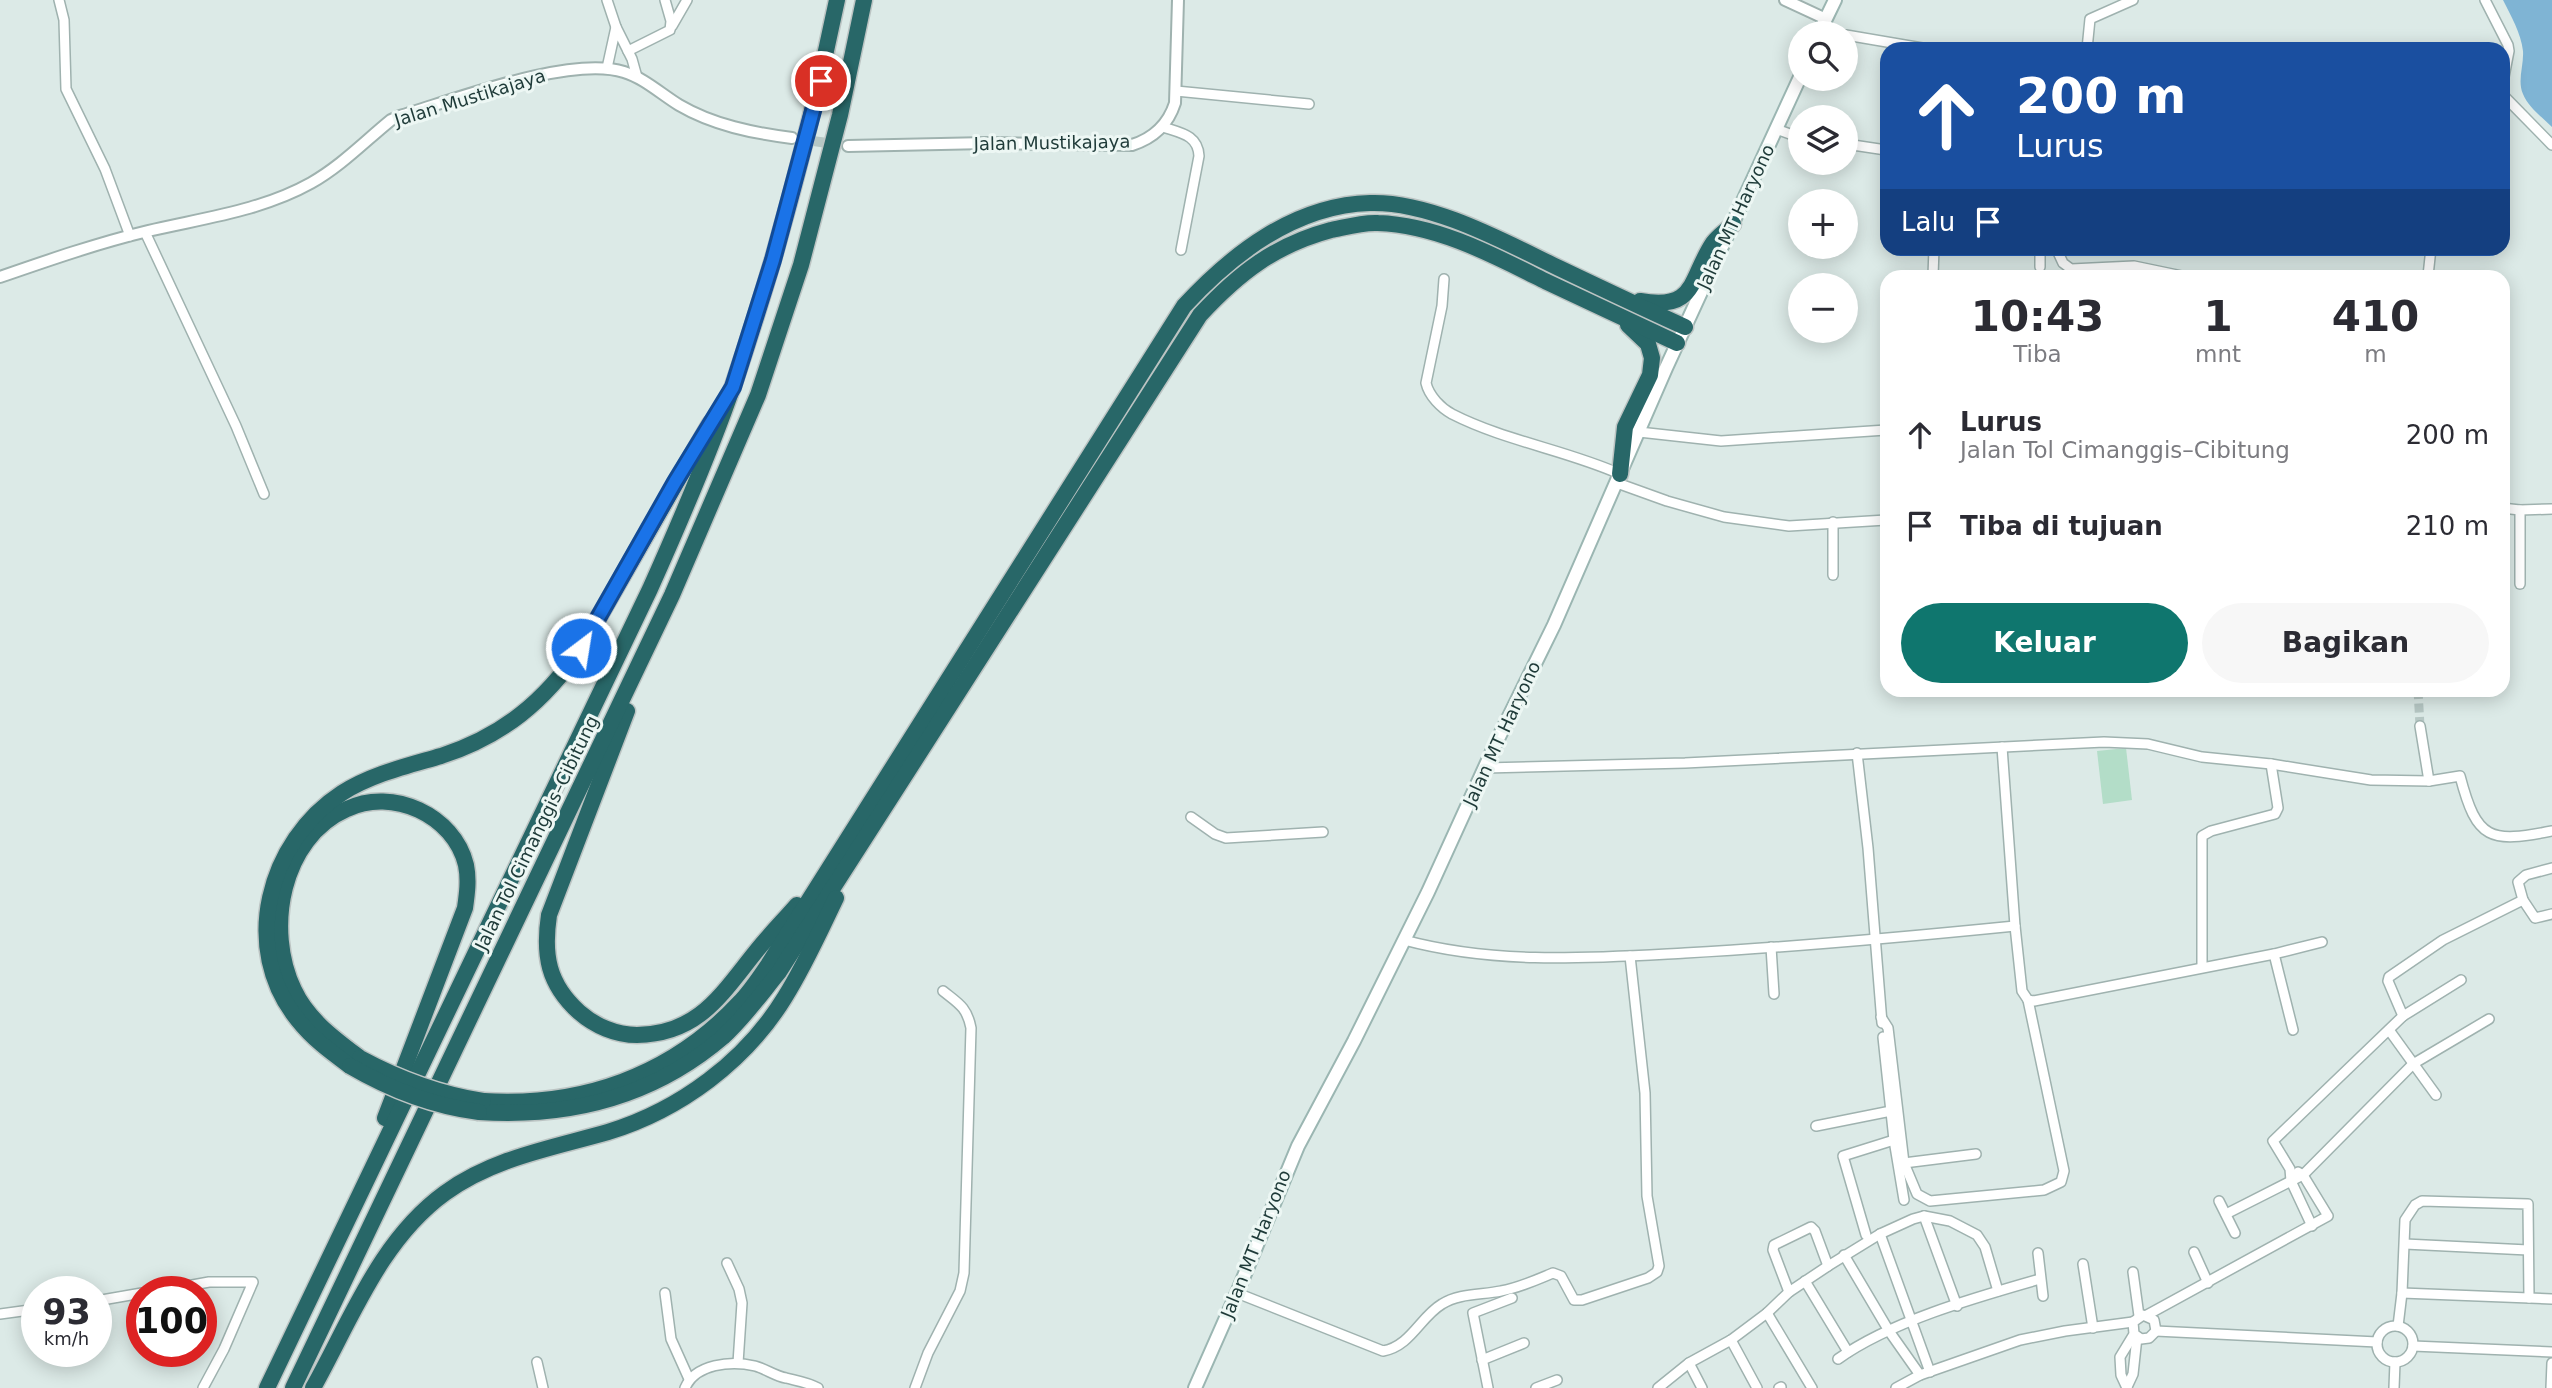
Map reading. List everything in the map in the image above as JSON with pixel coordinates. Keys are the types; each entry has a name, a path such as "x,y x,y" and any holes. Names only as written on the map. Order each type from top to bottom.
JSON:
{"highway":[{"name":"Jalan Tol Cimanggis–Cibitung","path":"267,1388 650,589 691,497 733,387 773,260 815,108 837,0"},
{"name":"Jalan Tol Cimanggis–Cibitung","path":"293,1388 672,595 758,395 801,265 840,114 864,0"},
{"path":"481,1106 554,1100 596,1090 644,1073 683,1051 714,1028 740,1002 768,965 1185,306 1213,274 1253,243 1294,221 1335,206 1370,203 1400,205 1484,232 1685,327"},
{"path":"733,387 675,482 587,640 565,673 544,696 525,713 472,743 359,783 322,808 304,825 289,847 276,871 266,933 272,966 282,995 297,1020 320,1044 355,1062 379,1068 431,1090 481,1106 529,1114 597,1104 648,1085 690,1062 723,1036 749,1010 779,972 1200,315 1226,287 1262,258 1306,237 1375,222 1397,224 1476,247 1677,342"},
{"path":"1620,298 1660,305 1685,294 1697,277 1713,243 1733,223"},
{"path":"1615,315 1648,344 1653,358 1650,375 1625,427 1618,479"},
{"path":"672,595 549,915 545,940 548,964 556,987 586,1018 607,1030 629,1035 656,1034 682,1027 704,1013 728,989 831,866"},
{"path":"355,1062 309,1014 294,992 284,964 279,934 280,906 287,880 298,856 329,819 347,808 368,802 388,801 428,814 447,831 466,864 468,886 465,908 407,1056 355,1200"},
{"path":"313,1388 365,1289 392,1247 416,1219 443,1194 471,1175 503,1161 611,1130 651,1115 682,1099 738,1056 784,999 872,827"}],"main road":[{"path":"1825,21 1835,0"},
{"name":"Jalan MT Haryono","path":"1195,1388 1297,1146 1354,1041 1404,940 1554,625 1677,342 1794,91"}],"street":[{"path":"60,0 64,20 66,89 105,169 130,236"},
{"path":"607,0 637,77"},
{"path":"665,0 672,27"},
{"path":"628,51 670,30 687,0"},
{"path":"1178,0 1176,92 1172,114 1163,127 1193,138 1199,156 1181,250"},
{"path":"1785,0 1814,21"},
{"path":"2088,42 2090,19 2133,0"},
{"path":"2485,0 2506,42"},
{"path":"607,68 616,27"},
{"path":"1858,37 1887,42"},
{"name":"Jalan Mustikajaya","path":"0,277 130,236 235,212 279,197 309,184 340,165 384,126 400,116 562,70 607,68 637,77 689,110 726,125 792,138"},
{"path":"1176,92 1309,104"},
{"path":"2510,102 2552,145"},
{"name":"Jalan Mustikajaya","path":"848,146 987,143 1132,145 1155,135 1163,127"},
{"path":"1776,129 1788,133"},
{"path":"1858,146 1880,149"},
{"path":"145,232 236,426 264,495"},
{"path":"2040,256 2040,267"},
{"path":"2060,256 2063,263 2071,269 2134,266 2153,270"},
{"path":"1444,279 1426,383 1434,400 1450,413 1667,501 1724,516 1789,526 1880,520"},
{"path":"1639,432 1721,441 1880,429"},
{"path":"2510,509 2552,509"},
{"path":"2520,510 2520,584"},
{"path":"1833,522 1833,575"},
{"path":"2420,726 2429,781"},
{"path":"1485,768 1685,763 2072,742 2148,744 2202,757 2271,764 2371,780 2429,781 2460,776 2475,817 2489,834 2513,838 2552,831"},
{"path":"1881,1017 1888,1028 1905,1163 1917,1194 1930,1201 2044,1189 2061,1182 2064,1171 2028,1000 2022,991 2002,747"},
{"path":"1857,753 1877,940 1881,1017 1894,1140 1904,1200"},
{"path":"2202,967 2202,836 2211,831 2275,814 2278,807 2271,764"},
{"path":"1191,817 1215,834 1226,838 1323,832"},
{"path":"2552,868 2521,878 2518,882 2523,900 2535,918 2552,914"},
{"path":"2403,1016 2388,981 2389,977 2443,940 2523,900"},
{"path":"1404,940 1458,953 1506,958 1569,959 1877,940 2015,926"},
{"path":"2028,1000 2274,954 2322,942"},
{"path":"1771,947 1774,994"},
{"path":"2274,954 2293,1030"},
{"path":"1237,1293 1383,1351 1394,1349 1402,1343 1430,1312 1451,1299 1516,1288 1553,1273 1561,1276 1574,1300 1582,1300 1648,1278 1657,1272 1659,1266 1647,1196 1645,1093 1630,956"},
{"path":"2312,1226 2291,1181 2290,1168 2273,1141 2403,1016 2461,980"},
{"path":"915,1388 928,1353 960,1291 964,1273 971,1028 969,1015 962,1004 943,991"},
{"path":"2226,1214 2303,1175 2413,1064 2489,1019"},
{"path":"2389,1030 2436,1095"},
{"path":"1816,1126 1891,1111"},
{"path":"1866,1235 1843,1156 1894,1140"},
{"path":"1905,1163 1976,1154"},
{"path":"1896,1388 1925,1373 2020,1340 2140,1318 2329,1216 2303,1175 2290,1168"},
{"path":"2219,1201 2235,1233"},
{"path":"2398,1326 2405,1220 2415,1205 2422,1201 2525,1203 2529,1207 2529,1298"},
{"path":"1924,1216 1957,1306"},
{"path":"1658,1388 1689,1363 1731,1340 1767,1313 1789,1292 1844,1255 1880,1234 1924,1216 1950,1221 1977,1235 1984,1247 1998,1291"},
{"path":"1789,1292 1773,1251 1774,1245 1811,1227 1828,1266"},
{"path":"1880,1234 1911,1321 1925,1373"},
{"path":"2405,1244 2528,1250"},
{"path":"2194,1252 2208,1283"},
{"path":"2038,1253 2043,1296"},
{"path":"1844,1255 1889,1331 1925,1373"},
{"path":"727,1263 741,1296 738,1363"},
{"path":"2083,1264 2092,1328"},
{"path":"2127,1387 2133,1374 2135,1336 2140,1318 2133,1272"},
{"path":"1838,1359 1911,1321 2040,1279"},
{"path":"1805,1281 1848,1352"},
{"path":"217,1282 253,1282 217,1362"},
{"path":"665,1293 671,1339 687,1384 701,1371 738,1363 755,1366 784,1378 804,1381 818,1388"},
{"path":"2402,1293 2552,1299"},
{"path":"1488,1388 1473,1314 1513,1298"},
{"path":"0,1314 21,1311"},
{"path":"1767,1313 1812,1388"},
{"path":"2140,1318 2154,1320 2156,1331"},
{"path":"2398,1326 2408,1331 2413,1346 2409,1355 2395,1362 2381,1356 2377,1342 2385,1329 2398,1326"},
{"path":"2135,1336 2149,1338 2156,1331 2377,1342"},
{"path":"2127,1387 2121,1376 2120,1357 2135,1336"},
{"path":"1731,1340 1758,1388"},
{"path":"1482,1360 1524,1343"},
{"path":"2413,1346 2552,1352"},
{"path":"537,1362 543,1388"},
{"path":"2394,1388 2395,1362"},
{"path":"1689,1363 1702,1388"},
{"path":"2551,1388 2552,1363"},
{"path":"203,1388 214,1367"},
{"path":"1536,1388 1557,1380"}],"green space":[{"path":"2126,748 2132,800 2103,804 2097,751"}],"water":[{"path":"2503,0 2552,0 2552,127 2532,108 2523,94 2522,44"}],"tunnel":[{"path":"799,139 848,146"},
{"path":"2418,697 2420,726"}],"route":[{"path":"581,648 675,482 733,387 773,260 821,81"}]}
